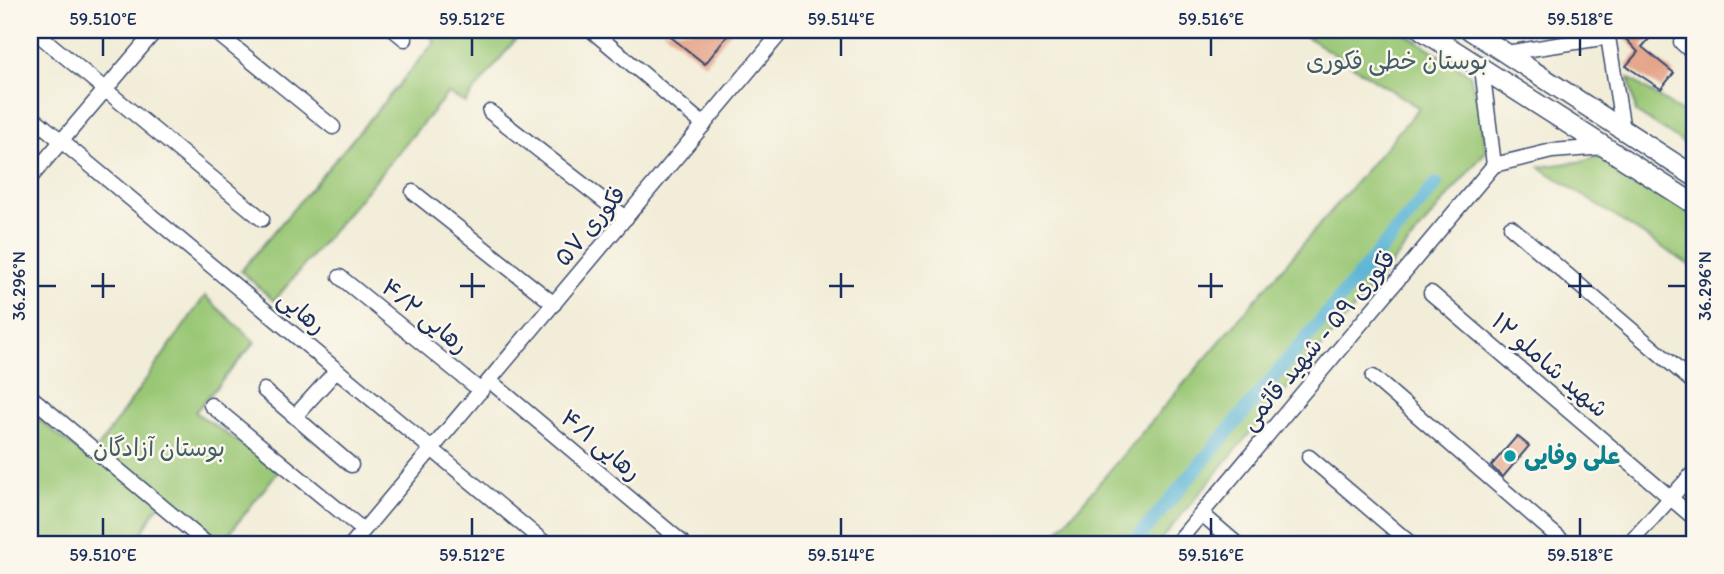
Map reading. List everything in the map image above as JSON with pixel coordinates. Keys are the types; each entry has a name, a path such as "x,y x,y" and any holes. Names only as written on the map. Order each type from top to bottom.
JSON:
{"main road":[{"path":"1422,30 1694,204"},
{"path":"1470,30 1694,176"}],"street":[{"path":"33,30 262,219"},
{"path":"30,178 156,30"},
{"path":"213,30 333,127"},
{"path":"591,30 704,124"},
{"name":"فکوری ۵۷","path":"352,544 783,30"},
{"path":"1506,53 1611,33 1623,130"},
{"path":"1681,42 1694,54"},
{"path":"1482,68 1494,165 1552,151 1605,147"},
{"path":"490,111 626,218"},
{"name":"رهایی","path":"30,115 546,544"},
{"name":"فکوری ۵۹ - شهید قائمی","path":"1176,544 1494,165"},
{"path":"413,192 554,304"},
{"path":"1511,227 1694,383"},
{"name":"رهایی ۴/۲","path":"340,277 486,386"},
{"name":"شهید شاملو ۱۲","path":"1431,293 1694,518"},
{"path":"296,415 336,370"},
{"path":"1374,377 1566,544"},
{"name":"رهایی ۴/۱","path":"486,386 684,544"},
{"path":"264,390 351,465"},
{"path":"30,396 206,544"},
{"path":"211,405 363,530"},
{"path":"1309,457 1411,544"},
{"path":"1629,544 1694,472"},
{"path":"1202,514 1237,544"}],"green space":[{"path":"424,30 523,30 465,103 448,93 274,301 241,271 435,42"},
{"name":"بوستان خطی فکوری","path":"1296,30 1400,30 1469,74 1480,107 1486,151 1157,544 1047,544 1419,108"},
{"path":"1629,78 1694,120 1694,150 1636,112"},
{"path":"1603,154 1694,216 1694,268 1539,167 1585,161"},
{"name":"بوستان آزادگان","path":"205,296 255,342 195,412 279,470 221,544 164,499 136,544 30,544 30,412 89,460"}],"building":[{"path":"662,30 732,30 705,64"},
{"path":"1631,30 1657,30 1642,47 1674,73 1661,89 1626,66 1638,52 1624,37"},
{"name":"علی وفایی","path":"1517,436 1529,446 1503,477 1491,466"}],"waterway":[{"path":"1133,544 1436,184"}],"place":[{"name":"علی وفایی","path":"1510,456"}]}
